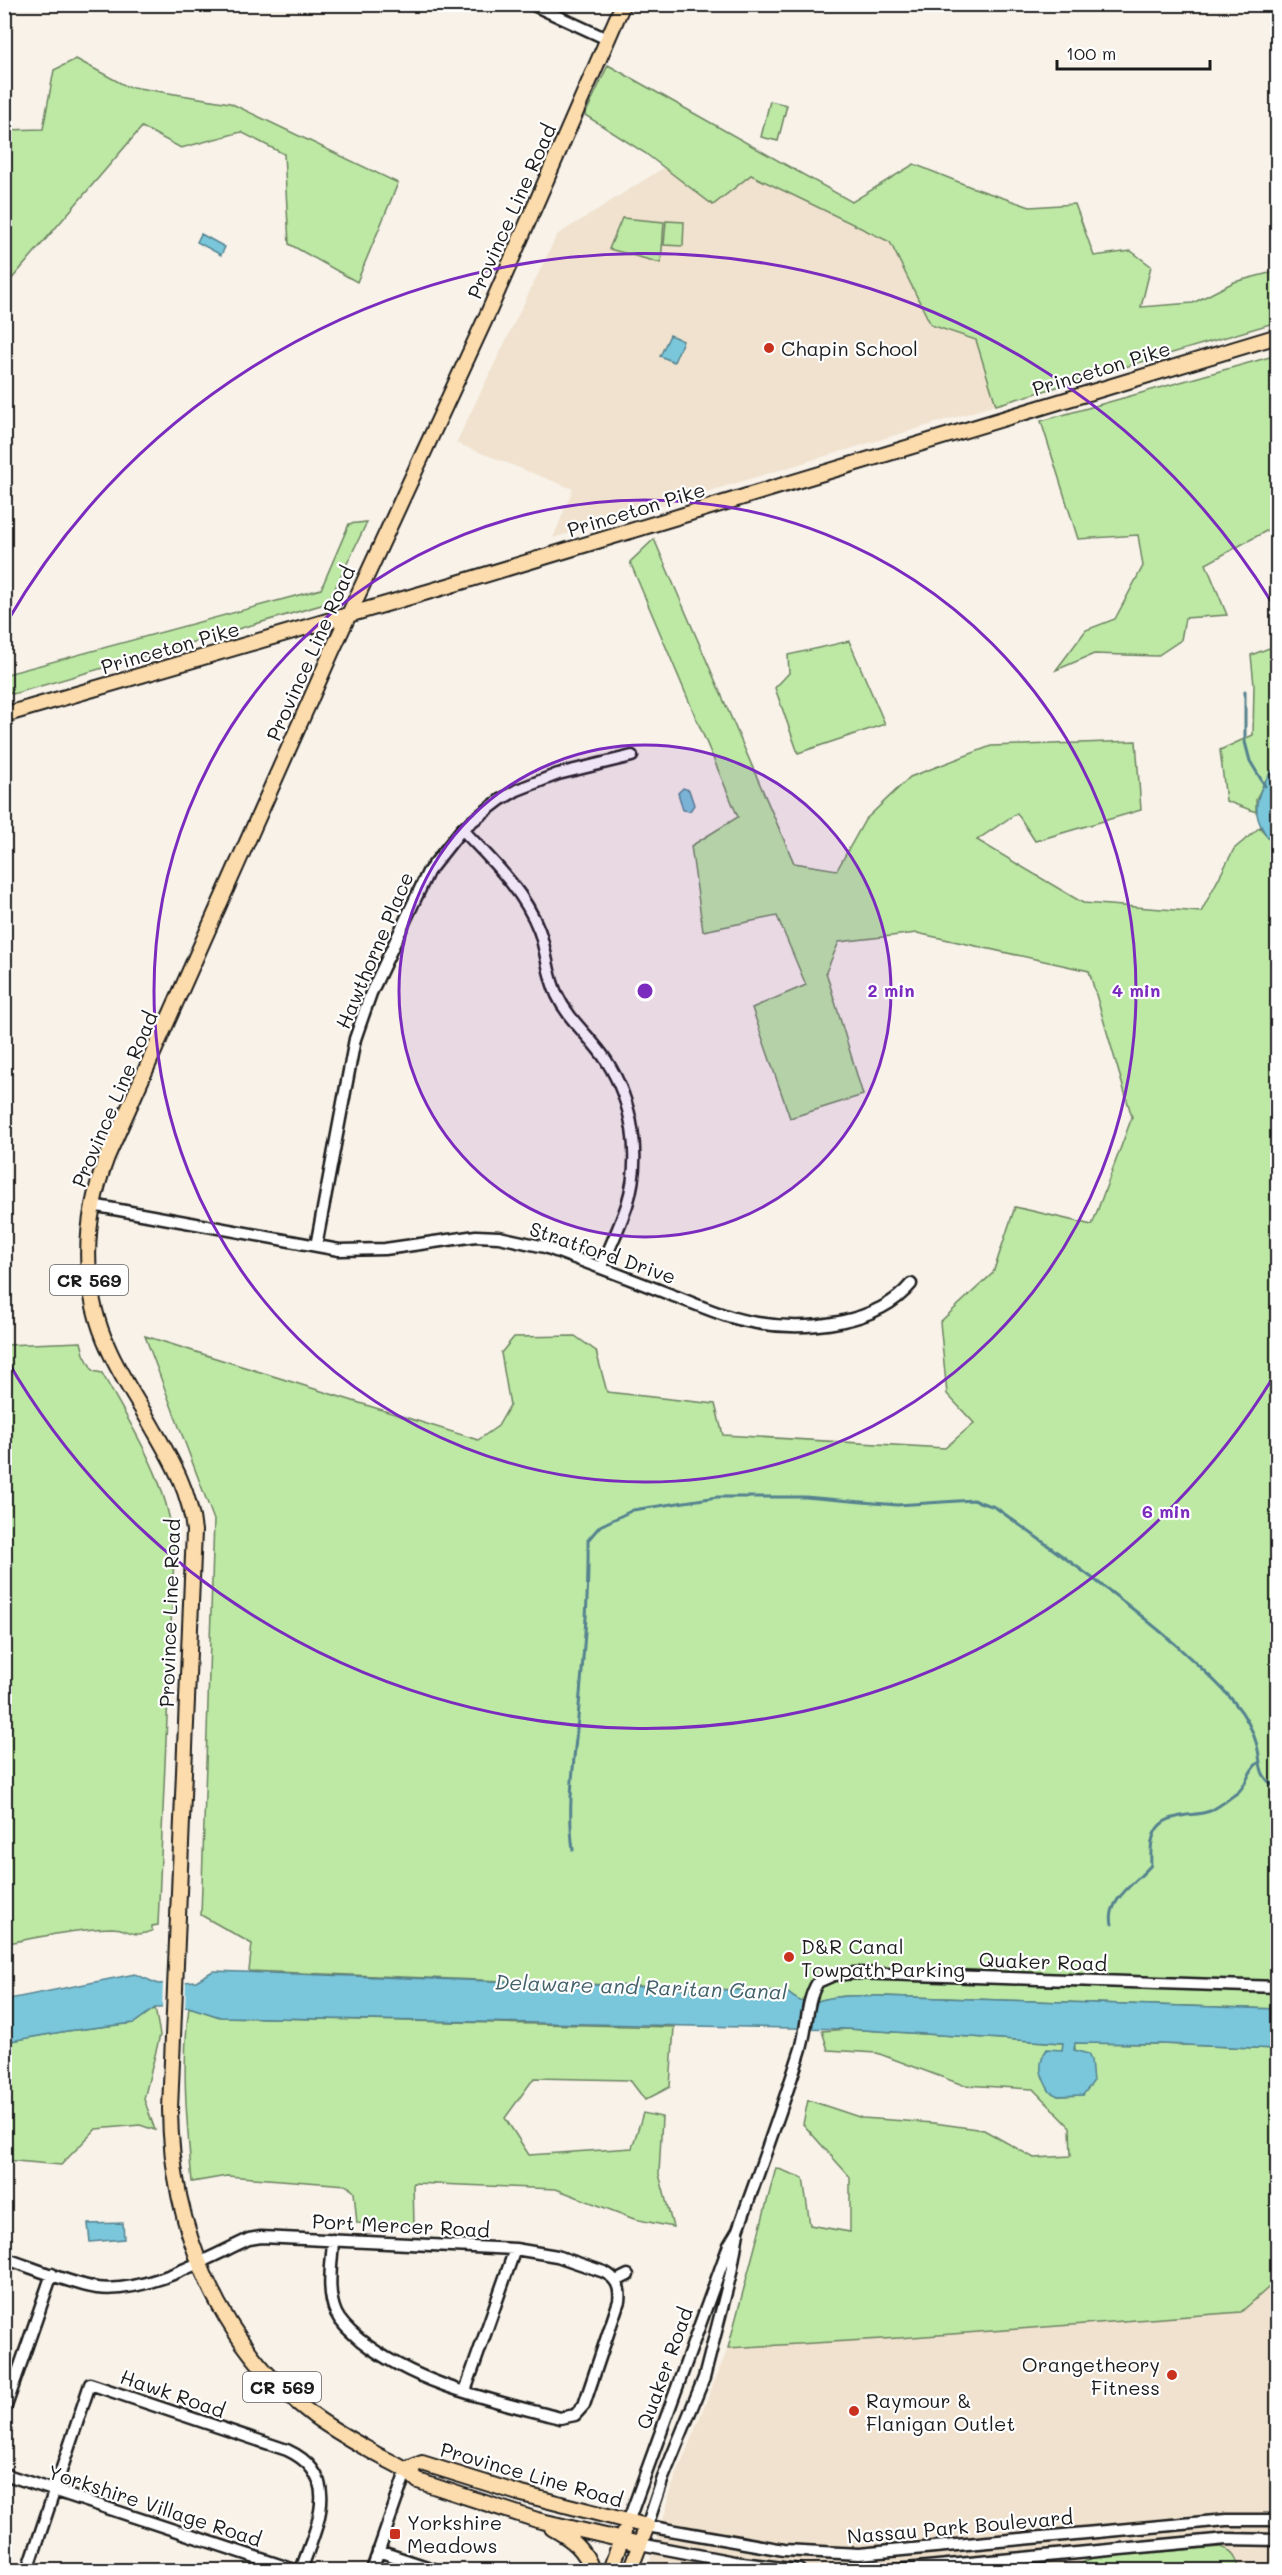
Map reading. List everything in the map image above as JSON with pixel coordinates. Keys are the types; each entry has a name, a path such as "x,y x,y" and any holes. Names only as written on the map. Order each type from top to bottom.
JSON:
{"main road":[{"name":"Province Line Road","path":"623,4 489,310 348,615 107,1157 92,1205 88,1232 88,1265 93,1305 109,1351 178,1473 192,1511 194,1531 170,2109 173,2168 179,2200 198,2262 226,2318 244,2344 288,2394 334,2430 407,2469 418,2481 537,2520 640,2544"},
{"name":"Princeton Pike","path":"4,715 348,615 1278,336"},
{"name":"Province Line Road","path":"407,2469 422,2463 518,2493 646,2526"},
{"path":"537,2520 579,2546 592,2571"},
{"path":"621,2540 628,2522"},
{"path":"630,2571 646,2526"},
{"name":"Province Line Road","path":"610,2571 621,2540"}],"street":[{"path":"531,4 607,39"},
{"path":"1276,4 1278,9"},
{"name":"Hawthorne Place","path":"316,1246 347,1070 364,1011 417,891 440,855 480,813 517,790 558,774 632,756"},
{"path":"462,830 522,897 539,931 556,993 575,1024 606,1060 624,1097 634,1137 633,1178 626,1206 601,1268"},
{"name":"Stratford Drive","path":"92,1205 316,1246 364,1250 453,1238 500,1237 545,1247 733,1318 778,1326 828,1323 860,1316 894,1300 911,1284"},
{"name":"Quaker Road","path":"628,2522 725,2254 738,2230 798,2058 806,2030 811,1997 818,1982 824,1977 855,1973 1278,1986"},
{"name":"Quaker Road","path":"646,2526 704,2378 731,2273 738,2230"},
{"name":"Port Mercer Road","path":"4,2258 81,2284 111,2289 143,2284 261,2237 514,2248 557,2256 604,2272 616,2281"},
{"path":"333,2240 331,2293 333,2304 343,2324 389,2360 425,2378 556,2417 577,2418 584,2406 618,2301 619,2288 616,2281 628,2275"},
{"path":"465,2391 514,2248"},
{"path":"4,2412 52,2274"},
{"name":"Hawk Road","path":"55,2491 90,2384 287,2450 306,2462 318,2480 322,2501 301,2571"},
{"path":"372,2571 407,2469"},
{"name":"Yorkshire Village Road","path":"4,2474 295,2571"},
{"path":"28,2571 55,2491"},
{"name":"Nassau Park Boulevard","path":"646,2526 784,2550 819,2554 859,2554 1233,2519 1278,2520"},
{"name":"Nassau Park Boulevard","path":"895,2571 1227,2539 1278,2540"},
{"path":"1005,2560 1006,2541"},
{"path":"640,2544 734,2562 799,2571"},
{"path":"378,2551 436,2571"}],"shaded area":[{"name":"Chapin School","path":"695,148 1025,307 1046,390 553,538 573,489 456,443 557,235"},
{"path":"1277,2280 1277,2570 647,2570 666,2510 668,2496 728,2348 899,2338 1241,2312"}],"green space":[{"path":"76,59 126,86 230,103 398,183 357,282 289,244 284,154 241,132 181,148 142,127 10,281 5,279 5,130 43,129 54,70"},
{"path":"608,65 852,202 914,164 1030,207 1075,204 1094,256 1131,251 1151,266 1141,307 1193,303 1234,282 1277,271 1277,322 996,405 976,340 931,325 890,242 751,175 713,205 645,153 585,115"},
{"path":"770,101 787,105 778,141 761,137"},
{"path":"622,218 664,222 661,263 609,249"},
{"path":"666,221 684,222 683,246 664,245"},
{"path":"1277,355 1277,525 1206,564 1227,615 1185,618 1181,640 1157,656 1094,654 1056,670 1086,630 1115,619 1143,566 1138,535 1078,539 1041,421"},
{"path":"367,522 328,603 13,694 5,689 7,674 321,589 349,524"},
{"path":"654,539 794,863 837,870 865,820 910,777 991,746 1136,741 1141,810 1035,841 1017,813 977,840 1083,903 1201,912 1234,849 1260,827 1277,850 1277,2009 881,1996 842,1996 806,2003 787,1992 249,1971 252,1944 201,1915 214,1520 145,1336 478,1440 498,1426 510,1405 501,1353 514,1337 575,1336 596,1351 607,1392 715,1404 723,1435 945,1448 974,1423 947,1394 940,1322 993,1273 1015,1207 1092,1225 1132,1117 1089,971 917,933 839,942 826,972 863,1095 790,1118 752,1008 806,985 777,916 703,931 691,846 738,817 630,562"},
{"path":"849,641 885,724 798,753 775,688 789,673 788,655"},
{"path":"1277,645 1277,766 1264,783 1256,800 1256,812 1226,801 1220,750 1253,735 1254,685 1251,655"},
{"path":"81,1342 84,1354 93,1371 102,1373 150,1460 167,1506 172,1530 174,1556 158,1925 152,1926 152,1931 138,1934 112,1928 60,1933 9,1943 5,1962 5,1345"},
{"path":"189,2007 220,2017 674,2027 670,2087 645,2100 630,2080 534,2078 505,2118 529,2155 632,2148 643,2113 662,2117 659,2174 673,2227 634,2219 556,2189 413,2183 414,2226 357,2223 354,2192 347,2185 227,2176 192,2182 185,2073"},
{"path":"155,2008 160,2035 144,2099 155,2130 140,2125 96,2129 61,2165 5,2160 4,2042 134,2023"},
{"path":"848,2029 1063,2043 1058,2096 1083,2095 1074,2043 1277,2049 1277,2280 1241,2312 899,2338 728,2348 776,2168 803,2178 810,2225 850,2232 850,2177 803,2124 808,2100 862,2118 934,2123 984,2130 1034,2158 1071,2156 1070,2127 1033,2089 963,2085 877,2053 828,2050 822,2031"},
{"path":"1221,2547 1234,2555 1238,2570 1048,2570 1079,2567 1079,2564 1094,2557"}],"water":[{"path":"201,234 225,247 221,255 197,242"},
{"path":"670,335 683,341 674,362 660,356"},
{"path":"1277,766 1277,850 1261,827 1257,804 1263,785"},
{"path":"683,788 689,790 694,805 690,811 683,810 678,793"},
{"path":"213,1971 787,1992 794,1998 806,2002 842,1996 881,1996 1277,2009 1278,2049 1075,2043 1074,2050 1088,2054 1091,2060 1093,2082 1083,2095 1058,2096 1050,2092 1047,2087 1041,2066 1047,2049 1062,2050 1063,2043 848,2029 220,2017 189,2007 155,2008 134,2023 67,2031 5,2042 4,2000 135,1974 158,1984 196,1981"},
{"path":"123,2223 124,2239 90,2242 88,2224"}],"pier":[{"path":"186,1979 185,2010 162,2011 163,1980"}],"waterway":[{"path":"1245,691 1245,742 1250,761 1265,786"},
{"path":"573,1850 571,1800 588,1585 588,1540 600,1526 633,1510 717,1497 805,1497 897,1505 973,1500 995,1507 1132,1609 1176,1645 1213,1680 1234,1702 1250,1726 1263,1773 1278,1789"},
{"path":"1112,1924 1111,1915 1118,1899 1151,1865 1152,1841 1157,1829 1168,1820 1206,1812 1220,1805 1241,1790 1258,1763"}],"place":[{"name":"Chapin School","path":"769,348"},
{"name":"D&R Canal Towpath Parking","path":"789,1957"},
{"name":"Orangetheory Fitness","path":"1172,2375"},
{"name":"Raymour & Flanigan Outlet","path":"854,2411"},
{"name":"Yorkshire Meadows","path":"395,2534"}],"water label":[{"name":"Delaware and Raritan Canal","path":"641,1986"}]}
